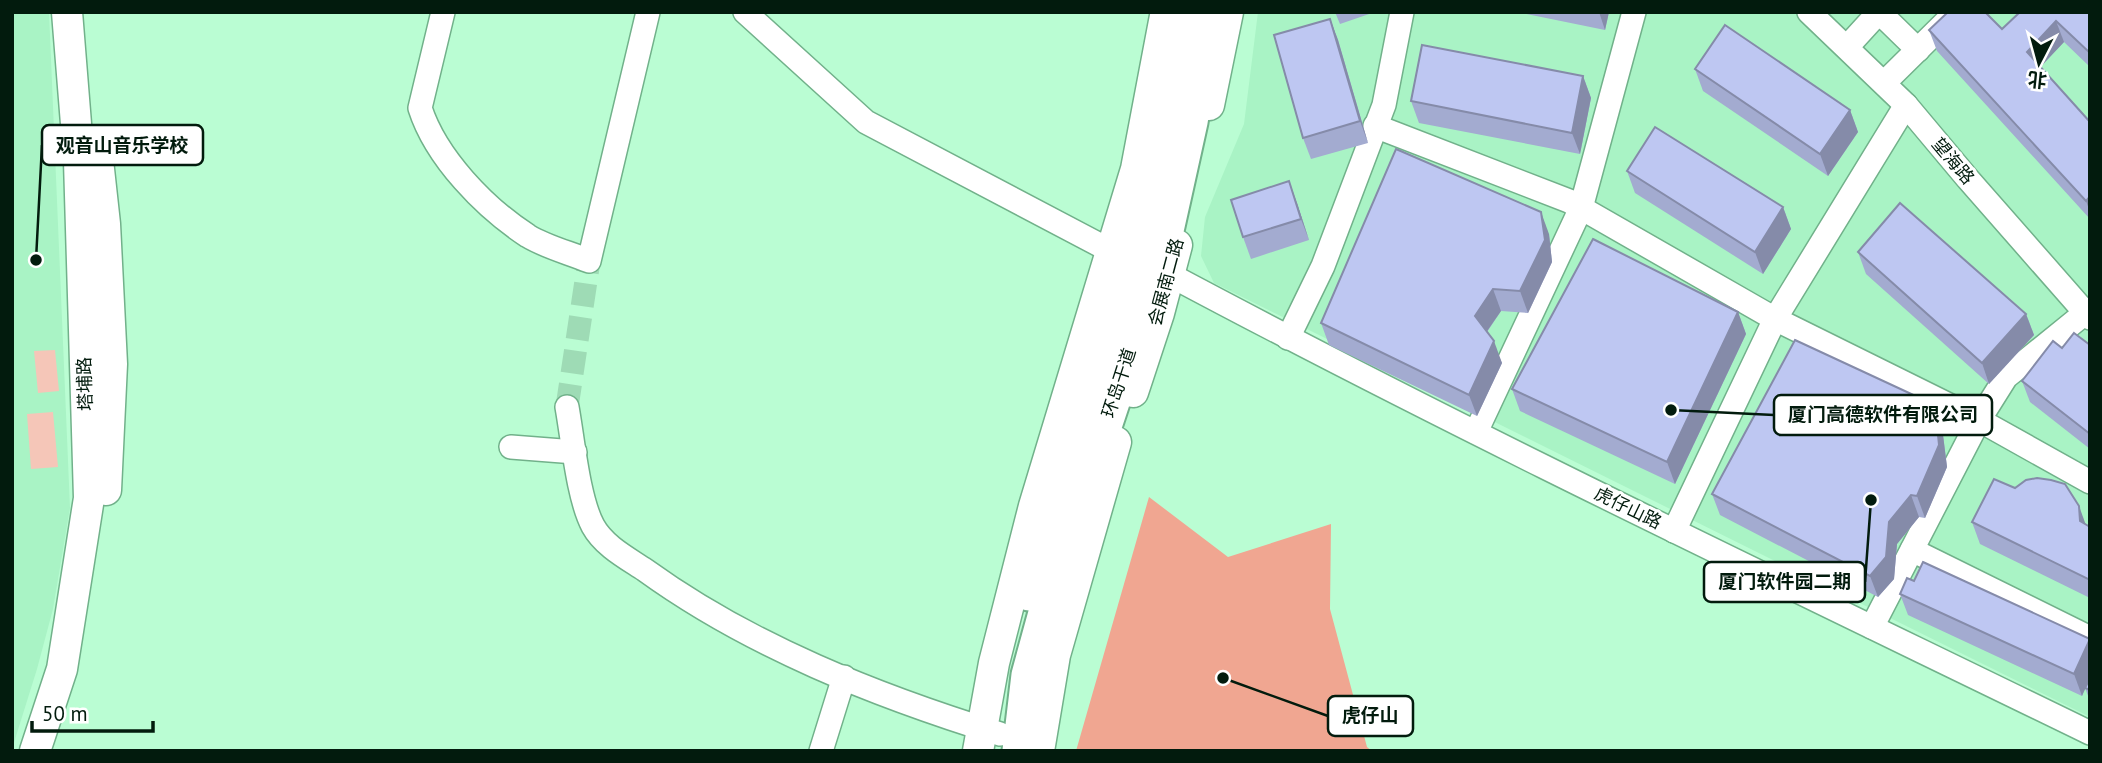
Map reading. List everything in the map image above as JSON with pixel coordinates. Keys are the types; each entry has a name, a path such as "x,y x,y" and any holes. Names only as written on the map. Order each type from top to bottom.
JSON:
{"highway":[{"name":"环岛干道","path":"996,743 1019,632 1053,498 1146,217 1165,127 1181,12"},
{"name":"环岛干道","path":"996,743 1028,675 1055,580 1168,226 1191,122 1209,12"}],"main road":[{"name":"塔埔路","path":"35,751 62,668 89,498 79,161 67,12"},
{"name":"塔埔路","path":"53,751 94,582 107,480 112,377 105,224 94,126 87,12"},
{"path":"996,743 994,663 1034,506 1136,169 1166,12"},
{"name":"会展南二路","path":"1039,751 1055,655 1114,446 1160,313 1170,275 1228,12"}],"street":[{"path":"443,12 420,108 425,123 461,175 491,208 530,237 589,261 648,12"},
{"path":"745,12 866,122 1111,251"},
{"path":"1288,338 1323,266 1384,105 1402,12"},
{"path":"1476,432 1581,208 1634,12"},
{"name":"望海路","path":"1809,12 1906,105 2088,313"},
{"path":"1847,47 1879,12 1918,50"},
{"path":"1884,83 1956,12"},
{"path":"1674,531 1775,319 1906,105"},
{"path":"1375,126 1569,201 1775,319 1979,420 2090,482"},
{"name":"虎仔山路","path":"1170,275 1288,338 1674,531 2090,733"},
{"path":"1872,627 1979,420 2006,377 2088,313"},
{"path":"567,407 586,508 593,526 605,542 679,595 738,629 996,743"},
{"path":"511,447 575,452"},
{"path":"1912,550 2090,638"},
{"path":"821,751 844,677"}],"shaded area":[{"path":"12,12 49,12 70,508 53,609 12,749"},
{"path":"1258,12 2090,12 2090,717 1214,283 1201,256 1205,217 1244,124"},
{"path":"55,350 59,391 38,393 34,351"},
{"path":"53,412 58,467 31,469 27,414"},
{"path":"1149,497 1228,557 1331,524 1330,609 1367,747 1372,751 1076,751"}],"building":[{"path":"1948,12 1985,12 2002,29 2020,12 2090,12 2090,53 2056,21 2027,52 2090,122 2090,196 2086,201 1929,30"},
{"path":"1330,19 1360,121 1303,138 1274,35"},
{"path":"1725,25 1850,110 1820,154 1695,69"},
{"path":"1422,45 1583,76 1572,133 1411,101"},
{"path":"1655,127 1783,207 1755,252 1627,171"},
{"path":"1396,149 1541,212 1545,240 1520,291 1493,289 1475,316 1494,341 1469,395 1321,323"},
{"path":"1289,181 1301,219 1243,237 1231,200"},
{"path":"1900,203 2026,314 1982,363 1858,252"},
{"path":"1593,239 1738,312 1667,462 1512,389"},
{"path":"2074,333 2090,345 2090,434 2022,381 2053,341 2062,348"},
{"path":"1795,340 1935,405 1939,445 1917,496 1911,495 1889,522 1886,557 1870,576 1712,494"},
{"path":"2037,478 2065,484 2079,506 2080,521 2090,527 2090,580 1972,522 1994,479 2015,488 2026,480"},
{"path":"1923,562 2090,639 2074,674 1900,594 1907,578 1914,581"}],"tunnel":[{"path":"567,407 589,261"}],"place":[{"name":"观音山音乐学校","path":"36,260"},
{"name":"厦门高德软件有限公司","path":"1671,410"},
{"name":"厦门软件园二期","path":"1871,500"},
{"name":"虎仔山","path":"1223,678"}]}
